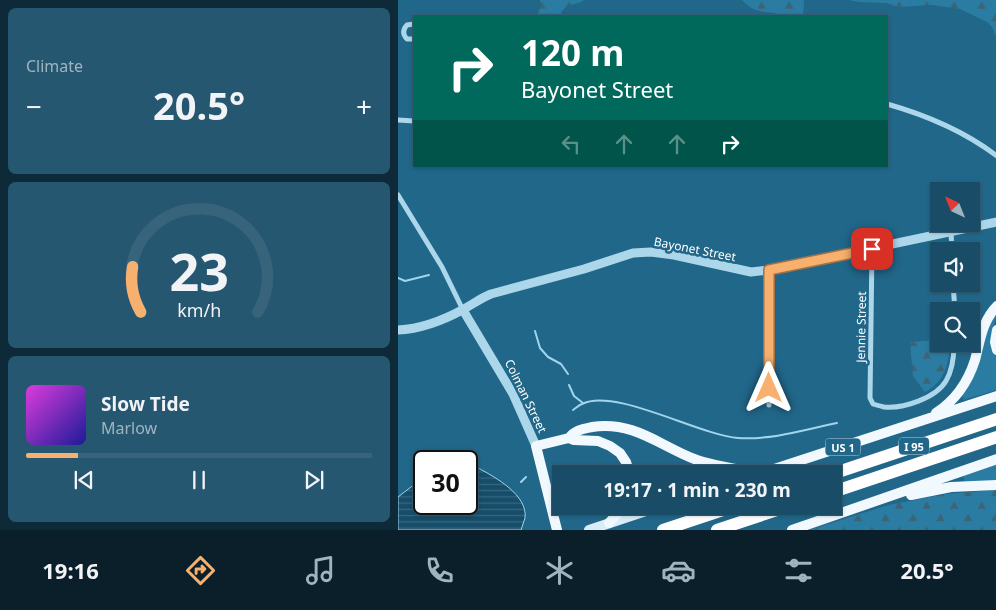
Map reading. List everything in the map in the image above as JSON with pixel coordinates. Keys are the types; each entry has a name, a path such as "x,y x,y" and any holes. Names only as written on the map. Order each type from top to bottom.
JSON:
{"highway":[{"name":"I 95","path":"842,471 996,419"},
{"name":"I 95","path":"842,489 996,437"},
{"path":"663,530 708,515"},
{"path":"718,530 762,515"}],"main road":[{"path":"925,420 955,397 966,381 975,360 983,327 996,306"},
{"path":"996,330 996,350"},
{"name":"US 1","path":"788,465 996,396"},
{"name":"US 1","path":"536,446 568,438 579,430 601,426 618,427 640,432 687,455 714,465"},
{"path":"568,438 596,440 610,446 624,458 628,465"},
{"name":"Colman Street","path":"536,446 556,527"},
{"path":"792,530 996,460"},
{"path":"862,507 944,488 996,485"},
{"path":"609,523 616,515"},
{"path":"589,530 633,515"}],"street":[{"path":"413,24 406,26 401,34 407,39 413,39"},
{"path":"888,104 934,120 996,156"},
{"path":"398,120 413,121"},
{"path":"398,195 442,267 463,310"},
{"name":"Bayonet Street","path":"980,226 996,222"},
{"path":"951,232 952,242"},
{"name":"Bayonet Street","path":"398,330 421,327 463,310 492,294 584,269 632,253 651,252 751,272 769,270 951,232"},
{"name":"Jennie Street","path":"872,249 870,398 873,404 886,407 905,405 924,399 939,391 946,381 953,362 954,352"},
{"path":"769,270 770,405"},
{"name":"Colman Street","path":"463,310 513,394 536,446"}],"green space":[{"path":"540,0 584,0 567,6 561,12 562,15 537,15 541,6"},
{"path":"742,0 804,0 803,15 777,15 753,9"},
{"path":"849,0 996,0 996,36 992,27 987,22 960,9 932,5 898,7 887,3"},
{"path":"996,312 993,348 996,357 996,390 963,400 962,396 972,379 984,339"},
{"path":"930,341 930,352 949,352 941,378 932,388 925,392 913,376 910,342"},
{"path":"996,464 996,481 965,482 963,476"},
{"path":"996,490 996,530 809,530 889,505 945,494"}],"shaded area":[{"path":"478,468 493,476 516,494 525,510 525,518 521,530 398,530 398,497 413,485 413,515 478,515"}],"waterway":[{"path":"398,278 405,281 429,275"},
{"path":"535,331 540,348 548,357 561,364 568,374"},
{"path":"569,385 574,396 583,403"},
{"path":"573,410 582,404 596,400 614,402 635,406 721,435 738,438 776,436 837,423"},
{"path":"521,482 526,477"}],"route":[{"path":"769,388 769,270 872,249"}]}
